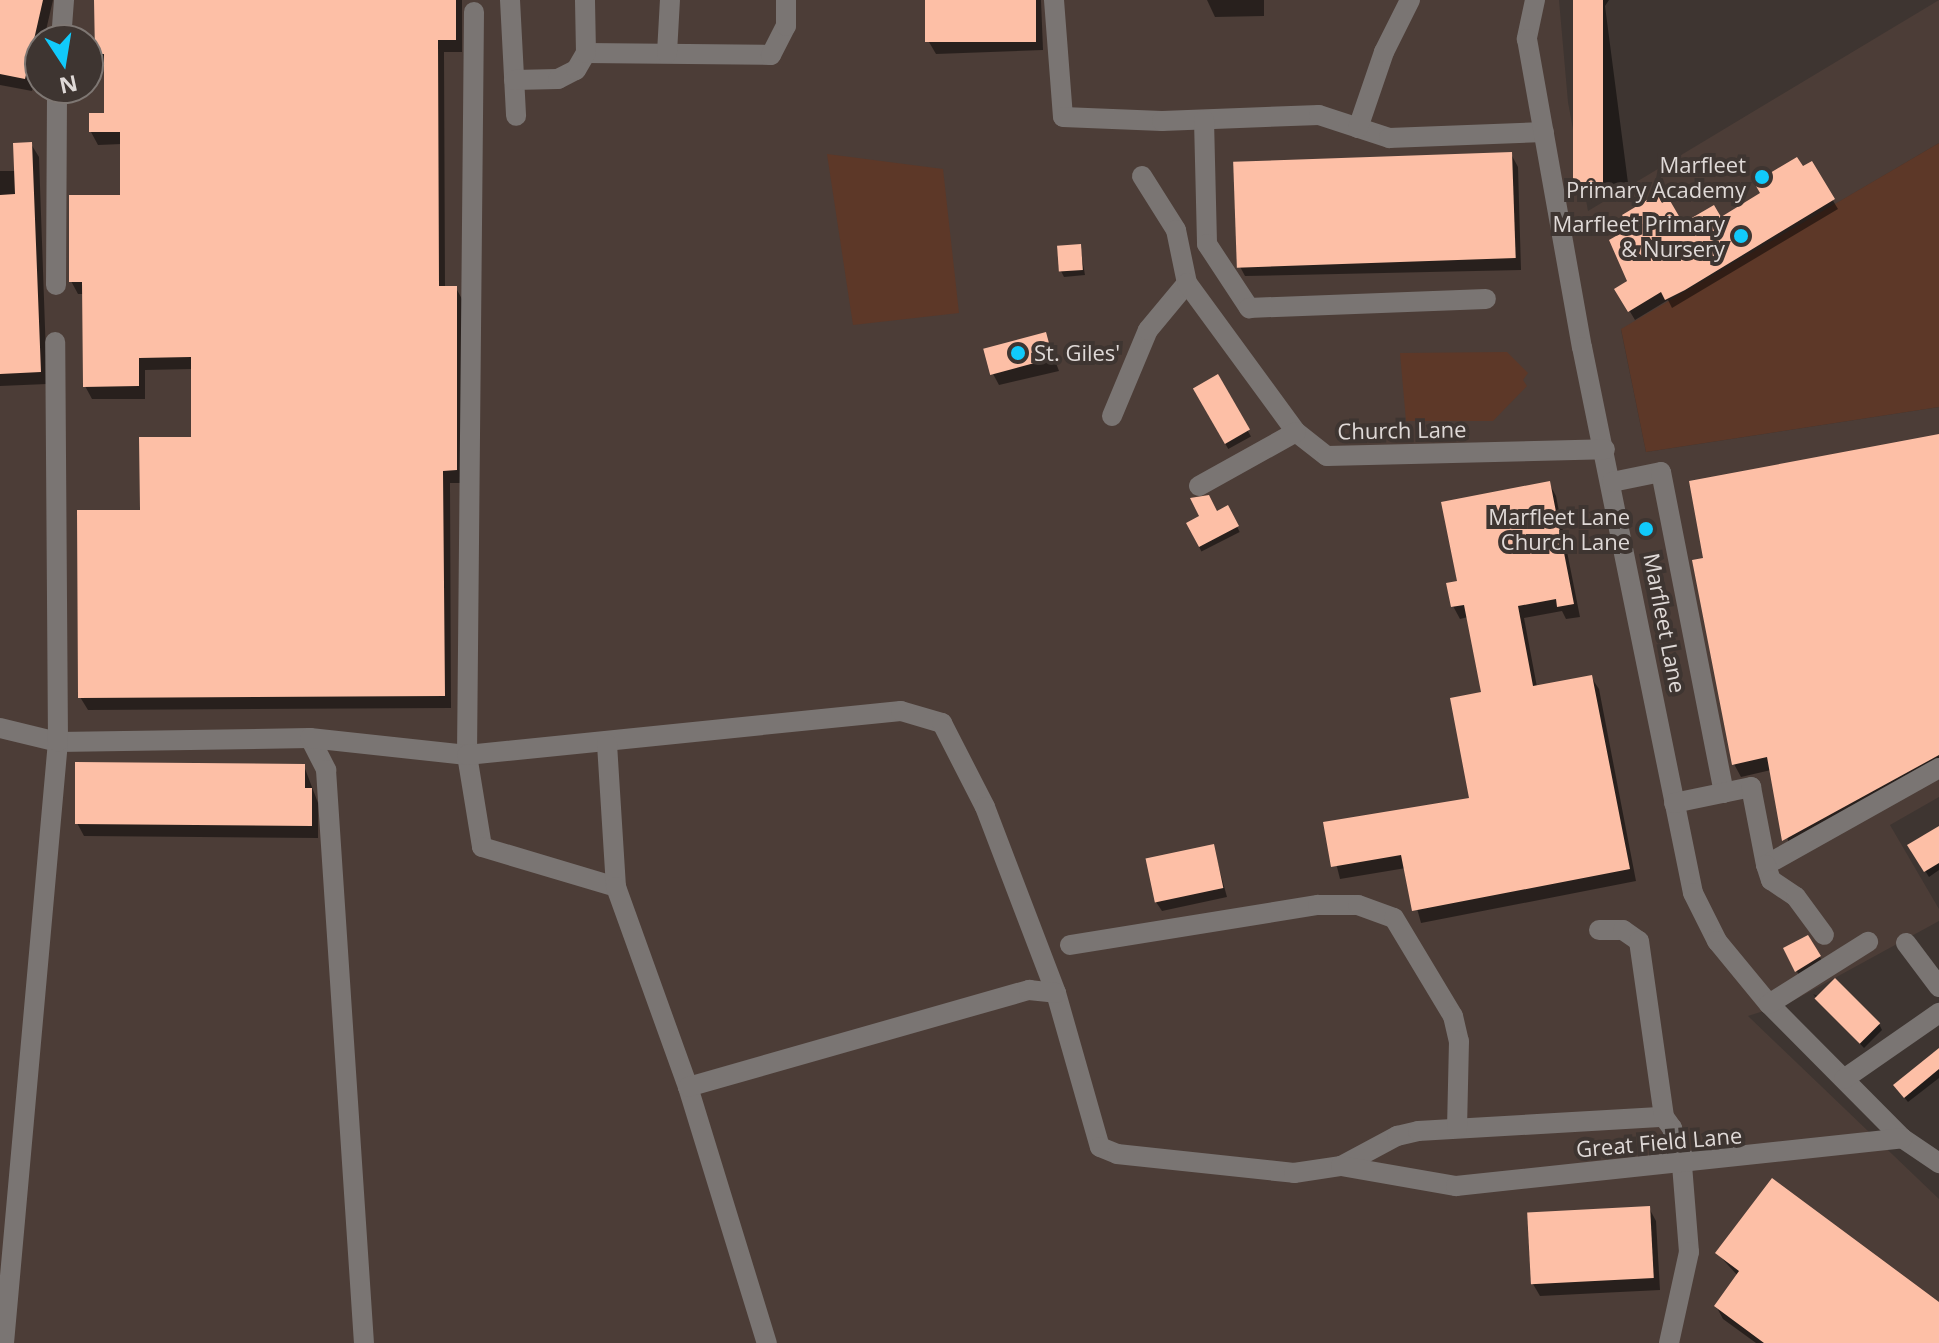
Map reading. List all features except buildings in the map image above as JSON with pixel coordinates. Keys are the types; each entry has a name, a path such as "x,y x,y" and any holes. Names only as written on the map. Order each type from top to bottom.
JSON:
{"street":[{"path":"62,24 64,0"},
{"path":"510,0 516,116"},
{"path":"514,80 558,79 576,70 586,53 585,0"},
{"path":"667,53 670,0"},
{"path":"586,53 771,55 786,26 786,0"},
{"path":"1054,0 1063,117 1204,120 1319,115 1389,138 1544,132"},
{"path":"1358,128 1384,52 1410,0"},
{"name":"Marfleet Lane","path":"1535,0 1527,39 1693,893 1717,941 1769,1004 1902,1138 1939,1163"},
{"path":"474,12 467,755 482,847 616,887"},
{"path":"56,285 57,104"},
{"path":"1204,120 1207,244 1249,308 1486,299"},
{"name":"Church Lane","path":"1142,176 1176,230 1187,283 1296,432 1327,456 1605,449"},
{"path":"1112,416 1148,330 1187,283"},
{"path":"4,1343 58,742 55,342"},
{"path":"1199,486 1296,432"},
{"path":"1612,482 1661,472 1724,793"},
{"path":"0,728 58,742 310,738 467,755 607,744 901,711 942,723 985,807 1056,993 1100,1147 1117,1154 1294,1173 1341,1166 1397,1136 1457,1128 1664,1117"},
{"path":"310,738 326,770 364,1343"},
{"path":"607,744 616,887 688,1087 767,1343"},
{"path":"1766,865 1939,768"},
{"path":"1674,803 1751,787 1771,880 1796,897 1824,935"},
{"path":"1070,945 1318,905 1358,905 1394,918 1453,1016 1459,1041 1457,1128"},
{"path":"1599,930 1623,930 1639,941 1664,1117 1672,1128 1682,1165 1689,1252 1669,1343"},
{"path":"1769,1004 1868,942"},
{"path":"1906,943 1939,987"},
{"path":"688,1087 1029,990 1056,993"},
{"path":"1844,1079 1939,1013"},
{"name":"Great Field Lane","path":"1341,1166 1421,1177 1456,1186 1682,1165 1902,1138"}],"shaded area":[{"path":"0,0 1559,0 1568,102 1588,211 1939,0 1939,143 1621,330 1646,452 1939,407 1939,797 1890,825 1939,909 1939,921 1789,1003 1748,1016 1939,1199 1939,1343 0,1343"},
{"path":"1939,143 1939,407 1646,452 1621,329"},
{"path":"827,154 943,169 959,313 853,325"},
{"path":"1507,352 1528,373 1523,380 1527,386 1493,421 1406,421 1400,353"}],"place":[{"name":"Marfleet Primary Academy","path":"1762,177"},
{"name":"Marfleet Primary & Nursery","path":"1741,236"},
{"name":"St. Giles'","path":"1018,353"},
{"name":"Marfleet Lane Church Lane","path":"1646,529"}]}
